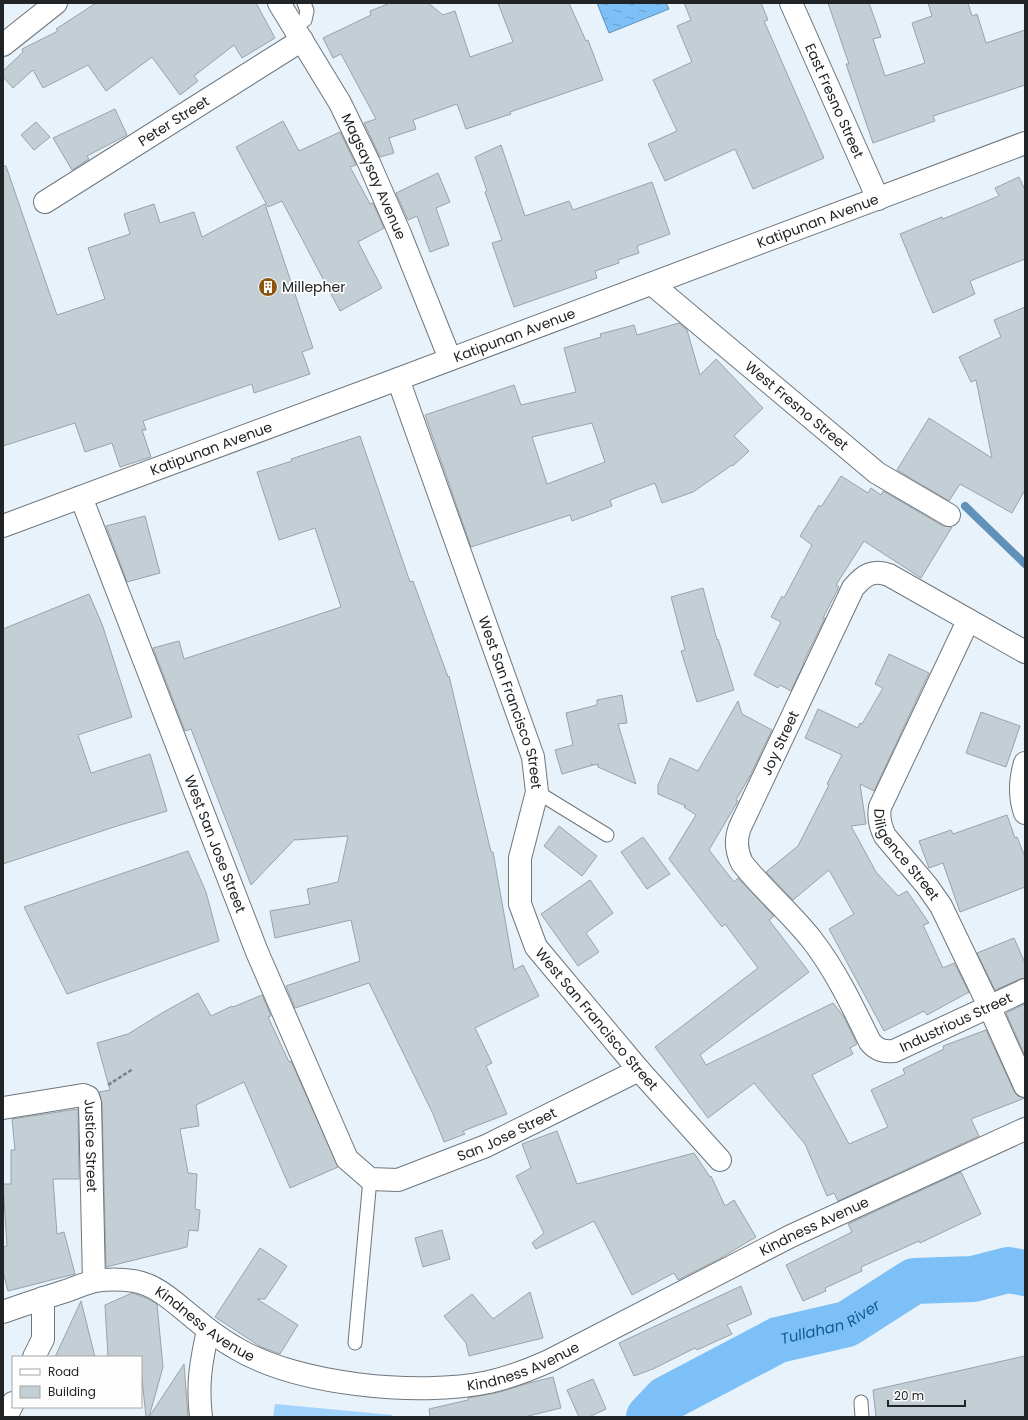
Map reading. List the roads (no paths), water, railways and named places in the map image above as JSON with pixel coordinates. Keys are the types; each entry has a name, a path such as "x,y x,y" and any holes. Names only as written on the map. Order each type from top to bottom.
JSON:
{"street":[{"path":"3,45 56,3"},
{"name":"Magsaysay Avenue","path":"279,3 340,104 369,163 400,234 450,359"},
{"name":"East Fresno Street","path":"791,3 878,199"},
{"name":"Peter Street","path":"45,202 298,33"},
{"name":"Katipunan Avenue","path":"3,526 1025,143"},
{"name":"West Fresno Street","path":"652,284 877,473 949,515"},
{"name":"West San Francisco Street","path":"398,379 533,757 537,792 520,858 520,904 536,947 639,1070 720,1160"},
{"name":"West San Jose Street","path":"81,497 257,952 347,1159 370,1179"},
{"name":"Joy Street","path":"885,1052 876,1048 870,1042 842,985 812,940 742,863 737,853 737,834 853,588 859,580 872,572 881,572 889,575 1025,652"},
{"name":"Diligence Street","path":"968,621 880,807 879,821 885,836 927,886 941,906 989,1006 1025,1086"},
{"path":"1025,763 1022,775 1021,797 1025,813"},
{"name":"Industrious Street","path":"885,1052 894,1051 1025,990"},
{"name":"San Jose Street","path":"370,1179 398,1180 486,1146 639,1070"},
{"name":"Justice Street","path":"3,1108 82,1095 88,1097 90,1103 94,1281"},
{"name":"Kindness Avenue","path":"3,1312 94,1281 135,1281 148,1285 162,1293 208,1330 234,1347 274,1366 330,1380 389,1387 439,1388 464,1386 503,1379 530,1370 791,1236 1025,1129"},
{"path":"34,1356 43,1339 43,1298"},
{"path":"201,1417 199,1398 200,1366 208,1330"},
{"path":"6,1417 12,1405"}],"lane":[{"path":"298,33 306,20 307,11 304,3"},
{"path":"537,792 607,835"},
{"path":"355,1343 370,1179"},
{"path":"861,1402 862,1417"}],"water":[{"path":"597,3 666,3 669,9 609,33"}],"waterway":[{"path":"965,506 1025,564"},
{"name":"Tullahan River","path":"649,1417 666,1399 778,1340 847,1324 914,1281 973,1279 1008,1270 1025,1273"}],"place":[{"name":"Millepher","path":"268,287"}]}
